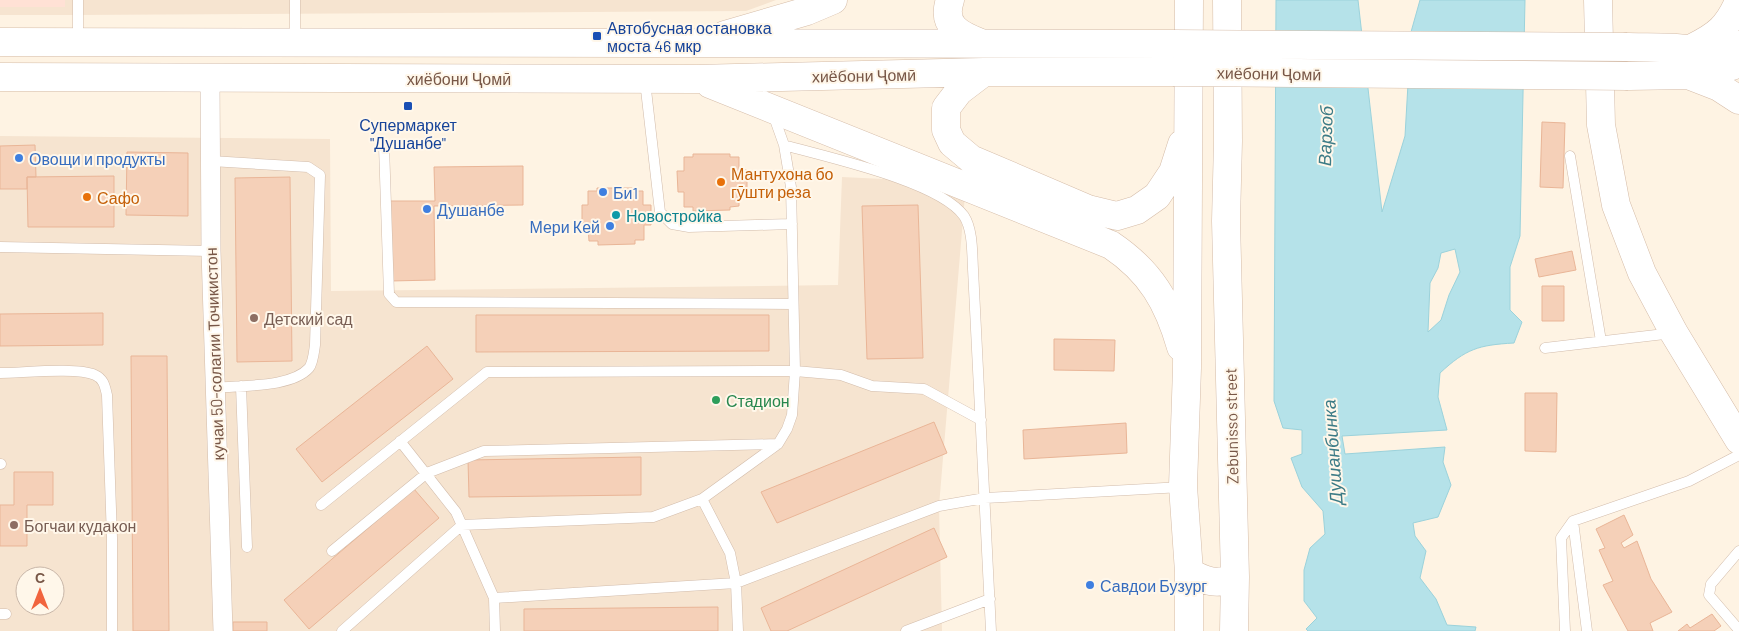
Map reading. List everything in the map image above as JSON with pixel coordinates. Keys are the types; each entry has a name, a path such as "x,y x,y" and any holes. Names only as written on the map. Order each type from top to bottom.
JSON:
{"main road":[{"path":"697,43 807,11 833,0"},
{"path":"950,0 947,9 950,25 959,34 982,44"},
{"path":"1189,0 1187,368 1183,486 1189,572 1189,631"},
{"name":"Zebunisso street","path":"1227,0 1228,142 1226,221 1235,577 1234,631"},
{"path":"1598,0 1601,124 1616,205 1642,273 1674,333 1736,428"},
{"path":"1692,48 1715,37 1732,17 1739,1"},
{"name":"хиёбони Ҷомӣ","path":"0,42 1174,44 1628,47 1692,48 1735,59"},
{"name":"хиёбони Ҷомӣ","path":"0,77 698,79 984,72 1628,76 1688,75 1735,59"},
{"path":"984,72 959,91 946,108 946,130 952,143 971,159 1088,209 1117,216 1137,210 1157,196 1173,172 1188,126"},
{"path":"1688,75 1719,87 1739,100"},
{"path":"698,79 1112,245 1134,260 1155,285 1176,331 1187,368"},
{"path":"1189,572 1201,579 1214,582 1226,582 1235,577"}],"street":[{"name":"кучаи 50-солагии Точикистон","path":"210,77 211,252 223,631"}],"lane":[{"path":"78,0 78,42"},
{"path":"295,0 295,42"},
{"path":"645,79 660,212 672,224 689,227 792,224"},
{"path":"342,631 462,525 653,517 702,499 778,444 787,429 792,415 795,371 792,224 791,187 784,145 771,108"},
{"path":"784,145 847,162 922,187 948,202 964,217 970,233 973,269 991,631"},
{"path":"384,146 389,294 396,302 793,304"},
{"path":"1570,156 1601,341"},
{"path":"211,161 308,167 320,175 315,345 310,366 293,379 215,388"},
{"path":"0,247 211,252"},
{"path":"1545,348 1674,333"},
{"path":"321,505 487,372 795,371 841,375 872,386 924,389 981,420"},
{"path":"0,373 80,373 96,376 104,382 107,395 112,519 112,631"},
{"path":"240,386 247,547"},
{"path":"400,441 456,512 494,598 495,631"},
{"path":"332,551 427,473 484,450 778,444"},
{"path":"1565,631 1561,538 1573,521 1689,481 1739,455"},
{"path":"494,598 736,583 939,506 985,498 1183,486"},
{"path":"702,499 730,553 736,583 738,631"},
{"path":"1573,521 1587,631"},
{"path":"1739,551 1711,584 1710,595 1739,630"},
{"path":"906,631 990,599"}],"shaded area":[{"path":"0,0 776,0 746,11 0,15"},
{"path":"0,0 65,0 65,7 0,7"},
{"path":"0,136 330,139 331,291 838,285 842,177 966,183 939,506 942,631 0,631"}],"water":[{"path":"1276,0 1358,0 1382,212 1405,136 1411,32 1420,0 1525,0 1520,236 1510,267 1510,310 1522,322 1514,343 1491,345 1465,353 1440,373 1438,397 1447,430 1342,436 1345,454 1445,447 1443,462 1451,485 1438,517 1413,523 1415,536 1426,551 1420,578 1436,599 1447,625 1476,627 1475,631 1308,631 1306,629 1317,618 1304,601 1304,570 1310,548 1325,534 1323,511 1302,487 1291,458 1302,454 1302,430 1283,428 1274,401","holes":["1455,249 1460,272 1449,295 1441,320 1428,332 1430,283 1438,268 1441,253"]}],"building":[{"path":"1542,122 1565,123 1563,188 1540,187"},
{"path":"35,145 36,177 27,177 27,189 0,189 0,146"},
{"path":"127,152 188,153 188,216 126,215"},
{"path":"693,154 730,154 730,157 739,157 739,170 747,170 747,191 739,192 739,206 730,207 730,210 693,211 693,207 684,207 684,192 678,192 677,171 684,171 684,157 693,157"},
{"path":"523,166 523,205 434,206 435,280 390,281 389,201 435,201 434,167"},
{"path":"114,176 114,227 28,227 27,177"},
{"path":"290,177 292,361 237,362 235,178"},
{"name":"Новостройка","path":"597,188 634,188 634,191 643,191 643,205 651,205 651,225 644,225 644,240 635,240 635,244 598,245 598,241 589,241 588,226 582,226 582,205 588,205 588,191 597,191"},
{"path":"918,205 923,358 867,359 862,206"},
{"path":"1572,251 1576,270 1539,277 1535,259"},
{"path":"1542,286 1564,286 1564,321 1542,321"},
{"path":"103,313 103,345 0,346 0,314"},
{"path":"476,315 769,315 769,351 476,352"},
{"path":"1054,339 1115,340 1114,371 1054,370"},
{"path":"427,346 453,379 322,482 296,449"},
{"path":"131,356 167,356 169,631 133,631"},
{"path":"1525,393 1557,393 1556,452 1525,451"},
{"path":"934,422 947,453 777,523 761,492"},
{"path":"1126,423 1127,453 1024,459 1023,430"},
{"path":"641,457 641,495 469,497 468,460"},
{"name":"Богчаи кудакон","path":"14,472 53,472 53,505 27,505 27,546 0,546 0,505 14,505"},
{"path":"414,489 439,518 309,629 284,600"},
{"path":"1624,515 1633,535 1621,543 1624,548 1637,541 1651,579 1672,612 1650,623 1653,631 1628,631 1603,585 1613,581 1599,550 1605,548 1596,529"},
{"path":"934,528 947,557 787,631 771,631 761,608"},
{"path":"718,607 718,631 524,631 524,609"},
{"path":"1712,614 1721,626 1714,631 1678,631 1687,624 1690,628"},
{"path":"233,622 267,622 267,631 233,631"}],"place":[{"name":"Автобусная остановка моста 46 мкр","path":"597,36"},
{"name":"Супермаркет \"Душанбе\"","path":"408,106"},
{"name":"Овощи и продукты","path":"19,158"},
{"name":"Мантухона бо гӯшти реза","path":"721,182"},
{"name":"Би1","path":"603,192"},
{"name":"Сафо","path":"87,197"},
{"name":"Душанбе","path":"427,209"},
{"name":"Новостройка","path":"616,215"},
{"name":"Мери Кей","path":"610,226"},
{"name":"Детский сад","path":"254,318"},
{"name":"Стадион","path":"716,400"},
{"name":"Богчаи кудакон","path":"14,525"},
{"name":"Савдои Бузург","path":"1090,585"}],"water label":[{"name":"Варзоб","path":"1325,136"},
{"name":"Душанбинка","path":"1332,452"}]}
